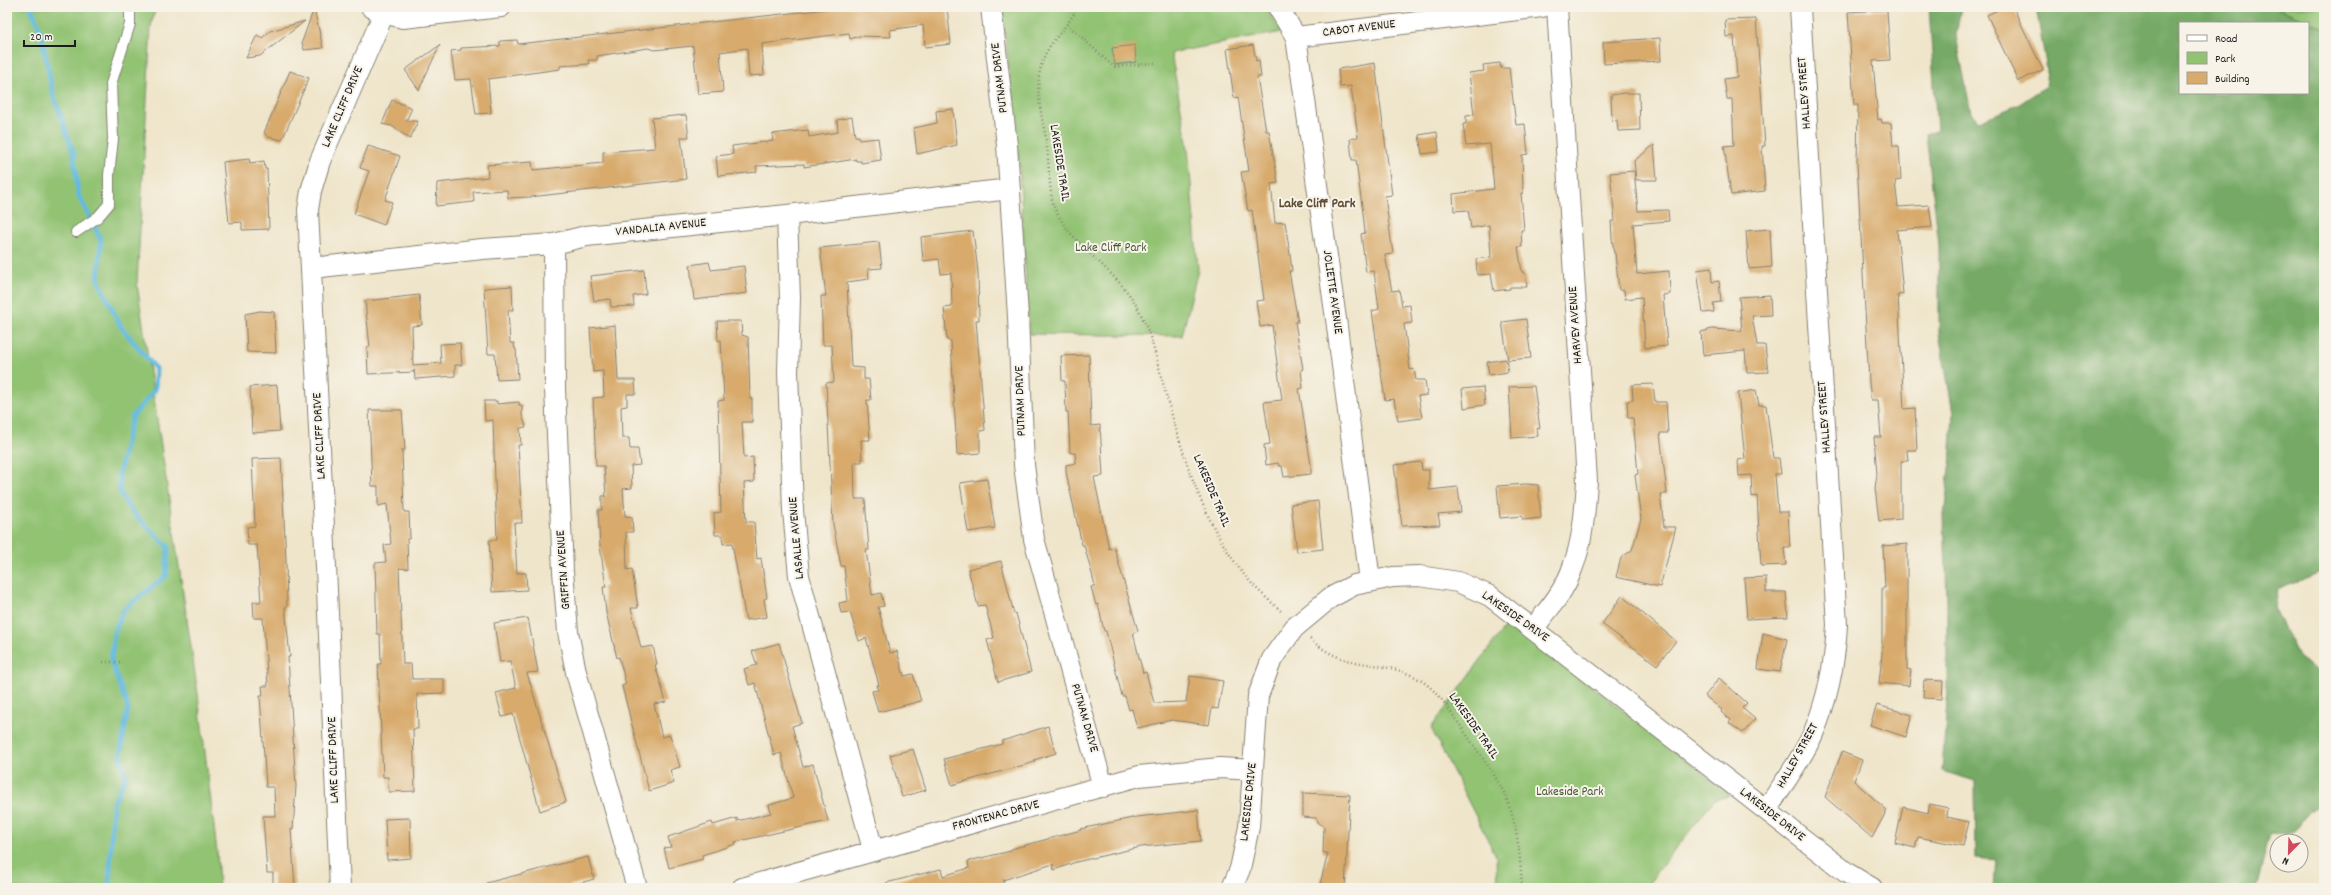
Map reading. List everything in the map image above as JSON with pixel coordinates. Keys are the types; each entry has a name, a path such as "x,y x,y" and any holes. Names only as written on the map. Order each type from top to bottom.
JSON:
{"street":[{"path":"377,10 403,18 501,7"},
{"name":"PUTNAM DRIVE","path":"991,7 1008,145 1027,500 1034,539 1103,787"},
{"name":"JOLIETTE AVENUE","path":"1278,7 1296,37 1336,319 1370,581"},
{"name":"CABOT AVENUE","path":"1296,37 1542,7"},
{"name":"HARVEY AVENUE","path":"1533,629 1557,598 1571,573 1581,542 1587,481 1557,7"},
{"name":"HALLEY STREET","path":"1766,810 1812,735 1829,688 1835,656 1837,625 1800,7"},
{"name":"LAKE CLIFF DRIVE","path":"340,888 312,268 308,210 311,191 320,161 377,10"},
{"name":"VANDALIA AVENUE","path":"312,268 482,249 554,244 586,236 787,215 1010,189"},
{"name":"LASALLE AVENUE","path":"787,215 790,298 788,372 793,510 799,576 873,850"},
{"name":"GRIFFIN AVENUE","path":"554,244 555,389 563,570 568,632 576,672 637,888"},
{"name":"LAKESIDE DRIVE","path":"1232,888 1240,869 1249,827 1258,696 1272,659 1296,626 1330,598 1354,584 1393,577 1419,576 1458,582 1490,596 1847,873 1872,888"},
{"name":"FRONTENAC DRIVE","path":"742,888 1139,776 1174,771 1220,768 1253,770"}],"lane":[{"path":"76,232 98,217 109,204 109,175 113,139 111,84 130,24 130,7"}],"path":[{"name":"LAKESIDE TRAIL","path":"1078,7 1050,46 1040,69 1038,80 1038,92 1047,145 1052,200 1061,221 1072,235 1117,278 1134,300 1154,353 1189,470 1204,508 1225,548 1247,578 1296,626 1330,654 1358,664 1399,671 1413,676 1442,698 1501,786 1518,838 1522,888"},
{"path":"1067,24 1114,67 1155,63"},
{"path":"103,662 121,662"}],"green space":[{"path":"7,7 156,7 151,26 137,284 198,694 217,852 219,888 7,888"},
{"name":"Lake Cliff Park","path":"1002,7 1265,7 1282,32 1171,53 1188,148 1198,269 1182,336 1029,334 1019,163"},
{"path":"1929,7 1961,7 1956,36 1971,113 1979,121 2018,105 2045,87 2047,70 2036,7 2178,7 2187,9 2194,7 2276,7 2309,22 2179,22 2179,94 2309,94 2309,22 2324,29 2324,571 2277,590 2274,607 2299,658 2324,676 2324,804 2309,812 2297,829 2286,833 2269,833 2256,888 1994,888 1996,860 1976,858 1975,781 1942,771 1947,703 1947,600 1944,514 1950,469 1953,412 1939,333 1939,245 1926,134 1937,131"},
{"path":"2276,7 2324,7 2324,29"},
{"name":"Lakeside Park","path":"1509,621 1731,796 1715,799 1645,888 1497,888 1496,856 1431,728"}],"building":[{"path":"844,7 947,7 951,44 925,47 923,25 890,30 891,37 859,36 850,39 849,33 762,44 764,75 749,76 747,48 720,52 723,92 698,94 693,46 654,50 648,48 597,56 597,60 588,60 589,64 560,66 560,69 488,79 491,113 476,114 471,79 455,80 451,51 461,50 461,48 500,46 500,41 517,40 518,44"},
{"path":"2004,7 2013,7 2043,70 2018,81 1987,15"},
{"path":"314,8 323,48 304,50 302,42"},
{"path":"1887,10 1890,60 1873,61 1878,120 1881,119 1882,123 1891,123 1893,146 1899,146 1901,180 1895,181 1898,207 1929,205 1932,227 1897,230 1903,294 1898,295 1904,409 1915,408 1917,450 1907,450 1908,461 1901,461 1901,519 1879,521 1875,488 1877,474 1874,437 1881,437 1878,400 1871,400 1869,382 1857,164 1858,105 1854,105 1848,12"},
{"path":"1756,19 1765,146 1762,146 1765,191 1731,195 1724,146 1734,145 1732,99 1727,99 1724,79 1737,77 1734,36 1726,37 1725,20"},
{"path":"305,21 260,56 246,58 257,35 262,38 270,31"},
{"path":"1660,38 1661,61 1604,64 1603,42"},
{"path":"440,45 429,68 419,90 405,70"},
{"path":"1135,45 1136,62 1115,65 1112,48"},
{"path":"1253,45 1256,61 1259,60 1261,77 1257,77 1266,131 1269,131 1278,183 1271,184 1275,223 1285,222 1290,254 1292,271 1289,271 1298,322 1295,322 1303,369 1301,370 1303,388 1299,389 1311,465 1311,474 1284,477 1282,466 1279,466 1278,463 1266,465 1264,445 1270,444 1264,402 1282,400 1272,325 1260,327 1256,301 1264,300 1252,210 1248,211 1241,172 1249,171 1238,97 1234,98 1227,49"},
{"path":"1375,63 1392,195 1385,196 1393,254 1385,255 1392,291 1399,290 1402,306 1410,305 1412,323 1404,324 1410,370 1414,369 1416,380 1425,380 1427,395 1418,396 1422,418 1398,421 1394,399 1385,400 1372,311 1379,309 1374,271 1366,272 1361,234 1365,233 1364,222 1356,160 1352,160 1350,139 1358,137 1351,86 1340,87 1338,69"},
{"path":"1500,63 1501,68 1509,68 1516,125 1525,124 1528,154 1522,155 1523,193 1521,193 1524,230 1521,230 1522,247 1518,247 1522,272 1525,273 1527,287 1510,287 1510,289 1494,291 1491,274 1477,275 1476,259 1491,257 1489,225 1471,228 1468,210 1454,211 1453,194 1494,189 1490,144 1466,146 1463,124 1466,124 1466,116 1474,115 1469,73 1484,71 1483,65"},
{"path":"290,71 309,78 282,140 268,137 264,133"},
{"path":"1639,93 1640,130 1618,131 1617,120 1612,121 1611,95"},
{"path":"392,100 412,108 406,121 418,121 410,139 392,126 382,124"},
{"path":"953,109 957,145 917,154 914,128 937,123 936,111"},
{"path":"686,115 689,137 681,137 686,179 530,197 508,198 507,190 473,192 474,202 436,206 437,183 488,177 487,165 532,162 533,170 603,163 603,152 655,148 652,118"},
{"path":"852,117 855,136 859,136 859,140 878,138 881,160 861,163 861,161 856,161 856,159 804,167 804,164 756,166 757,172 718,176 716,156 733,154 732,146 773,141 772,134 808,130 809,137 838,132 837,120"},
{"path":"1437,132 1439,152 1422,154 1419,135"},
{"path":"1654,145 1657,180 1636,180 1634,161"},
{"path":"368,146 400,156 385,200 392,202 384,225 354,214 369,171 360,168"},
{"path":"249,159 250,163 264,161 265,169 267,169 269,229 242,230 242,222 229,223 223,162"},
{"path":"1634,171 1638,211 1668,210 1669,221 1633,224 1637,274 1669,271 1670,294 1663,295 1667,346 1645,348 1642,297 1625,299 1624,290 1619,290 1612,238 1611,221 1615,221 1610,173"},
{"path":"1770,229 1772,267 1749,269 1746,231"},
{"path":"973,231 978,272 979,320 976,320 985,430 980,431 980,453 957,455 951,341 947,340 944,308 952,307 951,273 941,274 939,259 923,261 921,237"},
{"path":"879,242 882,268 868,269 869,279 847,282 851,367 864,368 864,379 869,379 871,400 867,400 870,440 861,440 862,462 854,462 855,499 865,499 869,550 866,550 872,595 881,593 884,606 878,607 890,653 897,651 904,676 913,674 921,701 878,712 872,691 878,690 877,685 879,685 866,638 859,641 850,612 841,613 839,603 848,601 844,566 841,566 833,524 826,383 834,382 832,345 823,345 821,296 826,296 820,248"},
{"path":"709,262 711,270 744,266 747,293 694,300 690,265"},
{"path":"1711,268 1712,282 1719,281 1721,302 1713,303 1714,312 1703,313 1697,270"},
{"path":"644,270 646,294 633,296 634,306 611,307 610,299 594,301 590,276"},
{"path":"512,286 513,310 508,310 510,343 514,343 516,349 518,379 497,380 495,354 488,354 484,288"},
{"path":"419,295 422,325 412,326 413,365 441,363 440,344 460,343 462,365 455,365 455,376 415,379 414,370 414,372 368,374 367,347 370,347 365,301"},
{"path":"1770,295 1771,315 1752,316 1757,345 1765,345 1768,372 1747,373 1745,351 1703,355 1701,332 1712,329 1742,331 1739,297"},
{"path":"260,311 274,312 276,353 247,352 245,314"},
{"path":"1526,319 1531,358 1508,360 1502,322"},
{"path":"717,321 741,321 742,335 748,337 752,422 742,422 744,458 753,457 754,482 744,483 746,522 754,522 757,559 761,558 767,598 764,599 767,617 746,620 732,543 723,544 722,535 715,535 714,513 721,512 718,401 724,400 721,340 718,341"},
{"path":"615,325 618,380 635,380 636,394 627,394 627,406 621,407 622,438 629,438 630,449 638,449 640,465 631,466 632,488 623,489 625,516 632,517 633,532 626,532 627,570 632,569 638,608 631,608 641,648 653,646 657,664 655,665 666,702 654,704 662,737 670,735 680,767 670,770 674,783 649,791 622,686 626,684 619,657 617,658 606,612 603,587 606,587 600,546 598,510 602,510 602,496 606,496 604,466 596,466 593,398 604,397 603,371 593,372 590,328"},
{"path":"1089,355 1091,426 1100,425 1103,476 1094,477 1109,549 1114,547 1138,631 1133,633 1143,673 1146,672 1154,703 1186,702 1190,676 1223,681 1218,709 1212,708 1209,725 1172,720 1137,728 1132,709 1129,710 1125,696 1122,696 1106,631 1104,631 1098,604 1096,605 1091,587 1095,585 1084,545 1082,545 1066,472 1066,465 1076,463 1075,453 1070,453 1068,412 1066,412 1065,381 1062,381 1061,356"},
{"path":"1506,359 1508,372 1489,375 1487,362"},
{"path":"1653,384 1655,402 1666,402 1668,433 1660,433 1667,494 1660,494 1664,527 1676,527 1660,587 1616,577 1621,558 1632,550 1641,519 1635,475 1638,474 1633,418 1628,418 1627,401 1633,400 1632,385"},
{"path":"277,385 280,431 252,433 250,387"},
{"path":"1534,386 1540,429 1537,428 1538,436 1512,438 1509,387"},
{"path":"1483,387 1485,405 1464,408 1462,389"},
{"path":"1756,390 1759,405 1766,405 1773,458 1779,458 1781,474 1775,474 1778,512 1788,512 1790,548 1784,548 1786,565 1761,566 1757,496 1752,497 1751,475 1739,476 1738,460 1745,459 1738,393"},
{"path":"484,401 497,401 497,404 519,402 519,405 522,405 522,415 526,427 520,428 521,445 518,445 522,523 514,523 517,573 526,573 527,590 492,592 489,540 497,540 493,420 485,421"},
{"path":"369,410 402,410 405,450 402,450 404,512 409,512 410,538 407,539 408,569 399,568 403,664 411,664 412,679 444,679 444,693 417,694 418,729 413,729 415,791 389,792 388,777 383,777 378,664 381,664 380,634 377,634 375,563 386,562 384,545 391,544 387,504 378,506 378,486 372,486"},
{"path":"281,458 286,560 287,607 285,607 290,657 288,657 296,786 293,829 291,829 295,888 273,888 273,873 267,873 263,816 275,816 274,787 266,787 260,696 263,696 262,686 268,686 263,618 254,618 253,602 261,602 257,545 248,545 247,527 255,526 252,459"},
{"path":"1421,462 1422,470 1429,470 1429,490 1458,487 1461,512 1438,514 1440,525 1402,526 1394,465"},
{"path":"987,479 995,528 968,532 960,483"},
{"path":"1526,484 1538,485 1541,518 1523,520 1522,516 1500,518 1497,486"},
{"path":"1318,501 1323,549 1297,552 1291,504"},
{"path":"1907,544 1907,669 1911,670 1909,686 1879,683 1882,654 1882,588 1885,588 1883,546"},
{"path":"1001,561 1014,614 1016,613 1031,672 998,682 987,640 994,638 985,605 978,606 968,569"},
{"path":"1766,577 1766,592 1786,592 1788,617 1747,619 1744,578"},
{"path":"1622,596 1676,641 1657,665 1602,624"},
{"path":"528,618 538,672 527,673 566,802 540,811 513,714 502,717 496,693 516,688 510,661 500,662 494,623"},
{"path":"1763,633 1787,639 1780,672 1758,669"},
{"path":"779,643 802,723 792,726 803,767 813,764 828,821 735,842 736,844 702,855 703,859 669,868 664,848 671,847 668,837 712,822 713,825 737,818 737,821 771,813 769,805 793,798 781,753 774,755 755,683 749,685 744,669 757,665 752,651"},
{"path":"1719,678 1747,703 1742,708 1755,719 1743,733 1729,723 1731,720 1721,712 1722,710 1705,696"},
{"path":"1924,680 1943,681 1942,699 1923,698"},
{"path":"1877,705 1912,715 1906,737 1870,725"},
{"path":"1048,726 1056,753 1034,760 1035,762 952,785 944,759 1002,744 1002,741"},
{"path":"913,749 926,790 902,797 890,755"},
{"path":"1842,752 1862,760 1854,781 1887,810 1872,838 1825,797"},
{"path":"1303,793 1350,795 1345,888 1319,888 1328,853 1323,853 1324,827 1316,818 1303,817"},
{"path":"1930,804 1948,808 1947,817 1969,822 1963,846 1918,837 1915,848 1895,843 1903,807 1928,813"},
{"path":"1198,810 1201,841 1141,847 1076,862 1054,870 1053,864 1003,880 1005,888 887,888 886,883 941,869 943,876 969,868 968,861 1011,851 1011,849 1081,830 1080,829 1137,817"},
{"path":"410,818 411,858 387,860 385,819"},
{"path":"588,857 594,879 562,888 487,888 486,883"}],"waterway":[{"path":"31,7 41,33 53,94 74,154 78,194 101,240 98,280 121,327 156,369 155,390 132,417 119,473 120,493 132,512 168,547 166,576 123,610 114,633 111,661 128,708 120,757 126,776 113,804 109,888"}],"district":[{"name":"Lake Cliff Park","path":"1317,204"}]}
